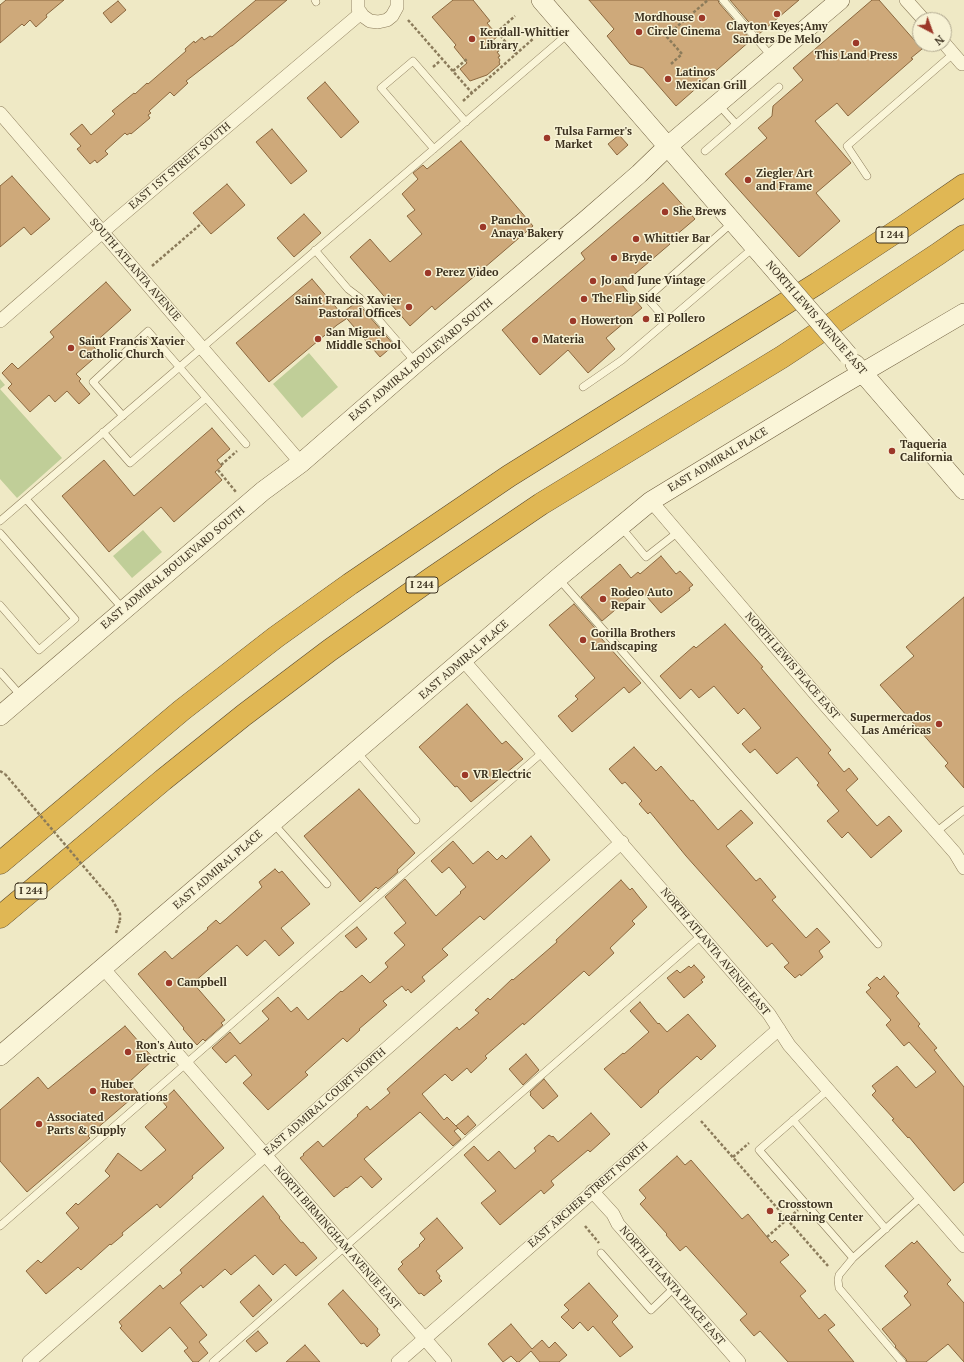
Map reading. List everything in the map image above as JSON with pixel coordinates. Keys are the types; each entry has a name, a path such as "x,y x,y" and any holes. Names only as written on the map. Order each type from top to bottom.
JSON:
{"highway":[{"name":"I 244","path":"0,863 182,710 276,636 509,476 818,283 964,185"},
{"name":"I 244","path":"0,917 162,780 244,715 330,650 541,504 782,357 932,259 964,236"},
{"path":"0,934 62,864"}],"main road":[{"name":"NORTH LEWIS AVENUE EAST","path":"541,0 964,490"},
{"name":"EAST ADMIRAL BOULEVARD SOUTH","path":"0,716 263,491 301,463 416,363 585,221 639,174 668,146 840,0"},
{"name":"EAST ADMIRAL PLACE","path":"0,1056 357,752 558,578 651,501 688,477 964,314"}],"street":[{"path":"358,0 358,9 365,18 370,21 377,22 384,21 394,14 397,7 397,0"},
{"path":"906,0 917,12"},
{"name":"EAST 1ST STREET SOUTH","path":"0,321 102,232 361,13"},
{"path":"951,52 957,59"},
{"name":"SOUTH ATLANTA AVENUE","path":"0,113 301,463"},
{"name":"NORTH LEWIS PLACE EAST","path":"651,501 818,697 955,853 964,868"},
{"name":"NORTH ATLANTA AVENUE EAST","path":"463,660 702,935 769,1014 789,1045 964,1246"},
{"name":"EAST ADMIRAL COURT NORTH","path":"29,1362 622,842"},
{"name":"NORTH BIRMINGHAM AVENUE EAST","path":"103,968 445,1362"},
{"name":"EAST ARCHER STREET NORTH","path":"398,1362 779,1029"},
{"name":"NORTH ATLANTA PLACE EAST","path":"592,1191 613,1214 618,1224 739,1362"}],"lane":[{"path":"723,0 772,58"},
{"path":"0,521 569,32"},
{"path":"867,176 847,146 957,59"},
{"path":"434,149 381,88 413,61 466,122"},
{"path":"705,151 779,87"},
{"path":"718,104 736,124"},
{"path":"667,321 647,298 733,222"},
{"path":"583,387 622,360 755,247"},
{"path":"315,250 348,289 360,298 416,363"},
{"path":"123,416 93,382 148,332 246,444"},
{"path":"104,432 130,463 206,398"},
{"path":"26,499 124,610"},
{"path":"620,526 646,557 678,532"},
{"path":"0,533 75,619 39,650 0,605"},
{"path":"558,578 878,944"},
{"path":"0,672 22,697"},
{"path":"357,752 416,820"},
{"path":"0,1226 543,752"},
{"path":"936,832 964,810"},
{"path":"273,823 327,884"},
{"path":"213,1362 344,1246 702,935"},
{"path":"828,1090 759,1150 853,1258"},
{"path":"793,1120 886,1229"},
{"path":"902,1362 839,1288 838,1280 839,1275 853,1258 921,1197"},
{"path":"601,1253 651,1310 674,1288"}],"path":[{"path":"671,64 682,54 666,36 708,0"},
{"path":"515,16 497,32 516,54"},
{"path":"408,20 472,93"},
{"path":"454,109 534,38"},
{"path":"453,71 467,59"},
{"path":"152,266 202,223"},
{"path":"218,470 234,490"},
{"path":"0,771 5,774 113,901 120,914 120,920"},
{"path":"701,1121 828,1266"},
{"path":"767,1237 806,1204"},
{"path":"585,1226 599,1243 601,1253"}],"green space":[{"path":"309,353 338,387 302,418 273,384"},
{"path":"0,379 5,385 0,389"},
{"path":"0,389 62,458 17,498 0,479"},
{"path":"143,530 162,552 132,578 113,556"}],"building":[{"path":"6,0 64,0 46,15 47,17 36,27 30,20 24,26 22,24 0,43 0,5"},
{"path":"256,0 287,0 232,46 186,81 188,83 174,96 170,92 149,111 151,113 148,115 150,118 131,134 130,133 127,135 125,133 105,151 108,154 97,163 95,160 90,164 77,149 81,146 70,134 82,124 91,135 115,114 112,111 147,83 148,84 186,51 185,49 194,41 195,43 202,37 204,40 210,36 212,37"},
{"name":"Kendall-Whittier Library","path":"453,0 473,0 490,21 487,23 498,36 491,42 499,51 497,52 500,56 498,57 500,64 487,75 470,81 460,69 467,63 454,47 456,45 432,17"},
{"path":"589,0 718,0 751,40 676,106 643,68 630,64 607,36 614,29"},
{"path":"730,0 799,0 759,34"},
{"path":"872,0 879,0 912,38 912,52 918,52 911,58 913,59 848,116 837,103 815,121 851,163 816,193 840,221 799,257 725,174 767,138 758,128 772,116 773,106 803,80 793,68"},
{"path":"118,1 126,10 111,23 103,13"},
{"path":"325,82 359,122 341,138 307,98"},
{"path":"272,129 307,171 291,184 256,142"},
{"path":"619,135 628,145 617,155 608,144"},
{"path":"461,141 533,226 435,310 432,306 410,326 350,257 370,239 390,262 422,234 407,216 415,210 402,194 418,179 413,173 423,165 427,169"},
{"path":"12,176 50,219 31,235 24,227 0,247 0,186"},
{"path":"663,183 695,219 668,242 670,244 622,285 642,308 606,338 615,349 588,373 568,350 540,375 502,330 585,259 581,253"},
{"path":"227,184 245,205 211,234 193,213"},
{"path":"304,214 321,233 294,257 277,238"},
{"path":"312,279 346,319 269,382 236,343"},
{"name":"Saint Francis Xavier Catholic Church","path":"106,282 131,310 92,345 100,353 76,374 81,379 79,381 90,394 79,404 67,391 55,402 49,395 30,412 8,388 12,384 2,373 12,363 18,369 54,337 50,332"},
{"path":"357,302 394,345 380,357 342,313"},
{"path":"212,428 230,449 217,460 222,466 215,472 222,480 174,522 161,507 109,552 62,496 104,460 134,496"},
{"path":"661,556 676,574 680,571 693,585 689,588 690,590 661,613 640,589 602,621 581,597 620,564 631,578 638,572 640,574"},
{"name":"Supermercados Las Américas","path":"964,597 964,788 945,766 948,763 880,685 914,656 906,647"},
{"path":"574,604 595,628 593,629 641,683 629,693 624,687 572,732 558,716 578,699 575,696 595,678 549,625"},
{"path":"725,624 763,667 761,668 831,750 828,753 844,772 849,768 858,779 846,790 877,826 889,816 902,831 871,858 848,832 842,838 827,821 839,811 817,785 819,783 797,757 777,774 755,749 750,753 742,744 761,728 744,708 738,714 714,686 699,698 691,689 680,699 660,676 694,646 696,648"},
{"path":"467,704 502,744 506,741 523,759 471,802 457,786 455,787 419,747"},
{"path":"634,747 656,771 661,766 691,801 693,800 718,830 741,810 753,823 726,846 756,881 760,878 776,897 772,900 806,938 817,928 830,942 819,951 823,957 801,976 800,974 795,978 784,967 789,963 772,943 767,947 686,856 650,812 648,814 639,804 642,801 625,782 622,784 609,769"},
{"path":"359,789 415,853 397,870 398,872 378,889 376,887 360,902 304,836"},
{"path":"531,836 550,860 484,920 480,916 442,949 448,955 422,977 425,981 411,993 408,989 406,991 402,986 383,1001 387,1005 359,1029 360,1030 347,1042 343,1038 305,1072 308,1075 268,1110 243,1083 252,1075 235,1055 226,1063 212,1048 230,1032 240,1044 269,1019 262,1011 278,997 291,1012 297,1007 308,1020 362,975 370,983 388,967 385,963 405,945 394,933 406,923 385,897 405,879 436,916 466,887 449,867 442,873 431,861 453,841 473,864 488,851 497,860 502,855 506,859"},
{"path":"275,869 279,873 282,871 310,904 281,928 294,943 279,956 265,940 247,956 237,945 193,983 225,1020 221,1023 223,1025 205,1041 203,1039 197,1045 138,974 165,951 172,959 208,929 207,928 216,920 220,924 262,887 259,882"},
{"path":"621,880 630,890 632,888 647,907 632,921 635,924 610,948 614,953 589,976 584,971 524,1025 523,1023 485,1056 487,1058 471,1073 467,1068 452,1081 445,1074 422,1094 444,1120 447,1117 458,1128 454,1131 461,1139 453,1146 420,1112 364,1159 382,1179 372,1188 361,1176 334,1197 300,1158 304,1155 303,1154 318,1141 323,1147 367,1106 370,1110 390,1093 387,1089 457,1027 459,1030 479,1013 475,1010 488,998 490,1000 512,979 513,980 557,942 556,940"},
{"path":"357,927 367,939 356,948 345,936"},
{"path":"694,965 705,977 701,980 703,982 684,998 667,978 677,970 680,973 689,966 691,968"},
{"path":"884,976 899,993 896,996 920,1024 918,1026 937,1048 934,1050 964,1087 964,1182 954,1191 872,1095 876,1091 872,1086 897,1066 916,1088 936,1072 909,1042 904,1046 886,1025 891,1020 866,992 871,988 868,985 877,977 880,980"},
{"path":"640,1002 658,1024 659,1023 667,1032 688,1014 716,1046 701,1060 697,1056 641,1108 604,1069 649,1032 630,1011"},
{"path":"125,1026 154,1059 129,1082 138,1093 88,1136 90,1138 27,1192 0,1161 0,1110 38,1077 48,1089"},
{"path":"526,1054 539,1070 523,1085 509,1069"},
{"path":"544,1079 558,1096 543,1109 530,1095 530,1092"},
{"path":"174,1090 224,1148 192,1176 193,1178 160,1208 157,1204 81,1270 78,1267 46,1294 26,1271 38,1260 41,1263 79,1228 66,1213 76,1203 78,1205 110,1176 105,1171 118,1153 141,1171 166,1150 145,1127 167,1107 162,1101"},
{"path":"591,1113 610,1134 590,1152 588,1150 551,1181 554,1185 544,1194 541,1190 500,1225 481,1203 496,1191 464,1155 474,1146 488,1161 499,1151 515,1169 536,1151 534,1148 549,1135 552,1137 553,1136 558,1142"},
{"path":"468,1116 476,1125 465,1135 456,1126"},
{"path":"677,1156 685,1165 691,1160 742,1219 748,1214 772,1243 775,1240 789,1255 780,1262 806,1291 800,1296 819,1319 825,1314 835,1325 828,1330 854,1362 788,1362 760,1331 754,1336 740,1320 747,1314 686,1246 680,1251 666,1235 667,1234 640,1204 646,1198 639,1190"},
{"path":"263,1196 280,1217 279,1218 301,1243 303,1242 317,1258 296,1276 285,1264 273,1275 255,1255 231,1275 225,1269 203,1288 201,1285 180,1303 207,1335 199,1342 208,1353 198,1362 193,1362 184,1351 188,1348 170,1327 142,1352 120,1328 122,1326 119,1322 160,1285 163,1289 182,1273 180,1270"},
{"path":"437,1218 463,1248 436,1271 442,1281 424,1296 421,1293 419,1294 398,1269 403,1264 401,1262 420,1246 419,1245 425,1239 420,1233"},
{"path":"917,1241 951,1280 947,1284 964,1303 964,1362 948,1344 926,1362 907,1362 882,1329 911,1305 904,1296 908,1292 885,1266 912,1242 914,1244"},
{"path":"589,1283 618,1316 612,1322 633,1347 620,1357 593,1326 588,1331 580,1322 573,1329 561,1317 569,1310 564,1305"},
{"path":"259,1285 272,1300 253,1317 240,1302"},
{"path":"343,1290 378,1329 377,1331 380,1335 367,1347 364,1343 361,1344 328,1304"},
{"path":"511,1324 532,1349 542,1340 549,1348 555,1342 567,1355 559,1362 540,1362 531,1351 519,1362 511,1356 503,1362 488,1344"},
{"path":"258,1331 268,1343 256,1352 246,1341"},
{"path":"305,1345 320,1362 286,1362"}],"place":[{"name":"Clayton Keyes;Amy Sanders De Melo","path":"777,14"},
{"name":"Mordhouse","path":"702,18"},
{"name":"Circle Cinema","path":"639,32"},
{"name":"Kendall-Whittier Library","path":"472,39"},
{"name":"This Land Press","path":"856,43"},
{"name":"Latinos Mexican Grill","path":"668,79"},
{"name":"Tulsa Farmer's Market","path":"547,138"},
{"name":"Ziegler Art and Frame","path":"748,180"},
{"name":"She Brews","path":"665,212"},
{"name":"Pancho Anaya Bakery","path":"483,227"},
{"name":"Whittier Bar","path":"636,239"},
{"name":"Bryde","path":"614,258"},
{"name":"Perez Video","path":"428,273"},
{"name":"Jo and June Vintage","path":"593,281"},
{"name":"The Flip Side","path":"584,299"},
{"name":"Saint Francis Xavier Pastoral Offices","path":"409,307"},
{"name":"El Pollero","path":"646,319"},
{"name":"Howerton","path":"573,321"},
{"name":"San Miguel Middle School","path":"318,339"},
{"name":"Materia","path":"535,340"},
{"name":"Saint Francis Xavier Catholic Church","path":"71,348"},
{"name":"Taqueria California","path":"892,451"},
{"name":"Rodeo Auto Repair","path":"603,599"},
{"name":"Gorilla Brothers Landscaping","path":"583,640"},
{"name":"Supermercados Las Américas","path":"939,724"},
{"name":"VR Electric","path":"465,775"},
{"name":"Campbell","path":"169,983"},
{"name":"Ron's Auto Electric","path":"128,1052"},
{"name":"Huber Restorations","path":"93,1091"},
{"name":"Associated Parts & Supply","path":"39,1124"},
{"name":"Crosstown Learning Center","path":"770,1211"}]}
